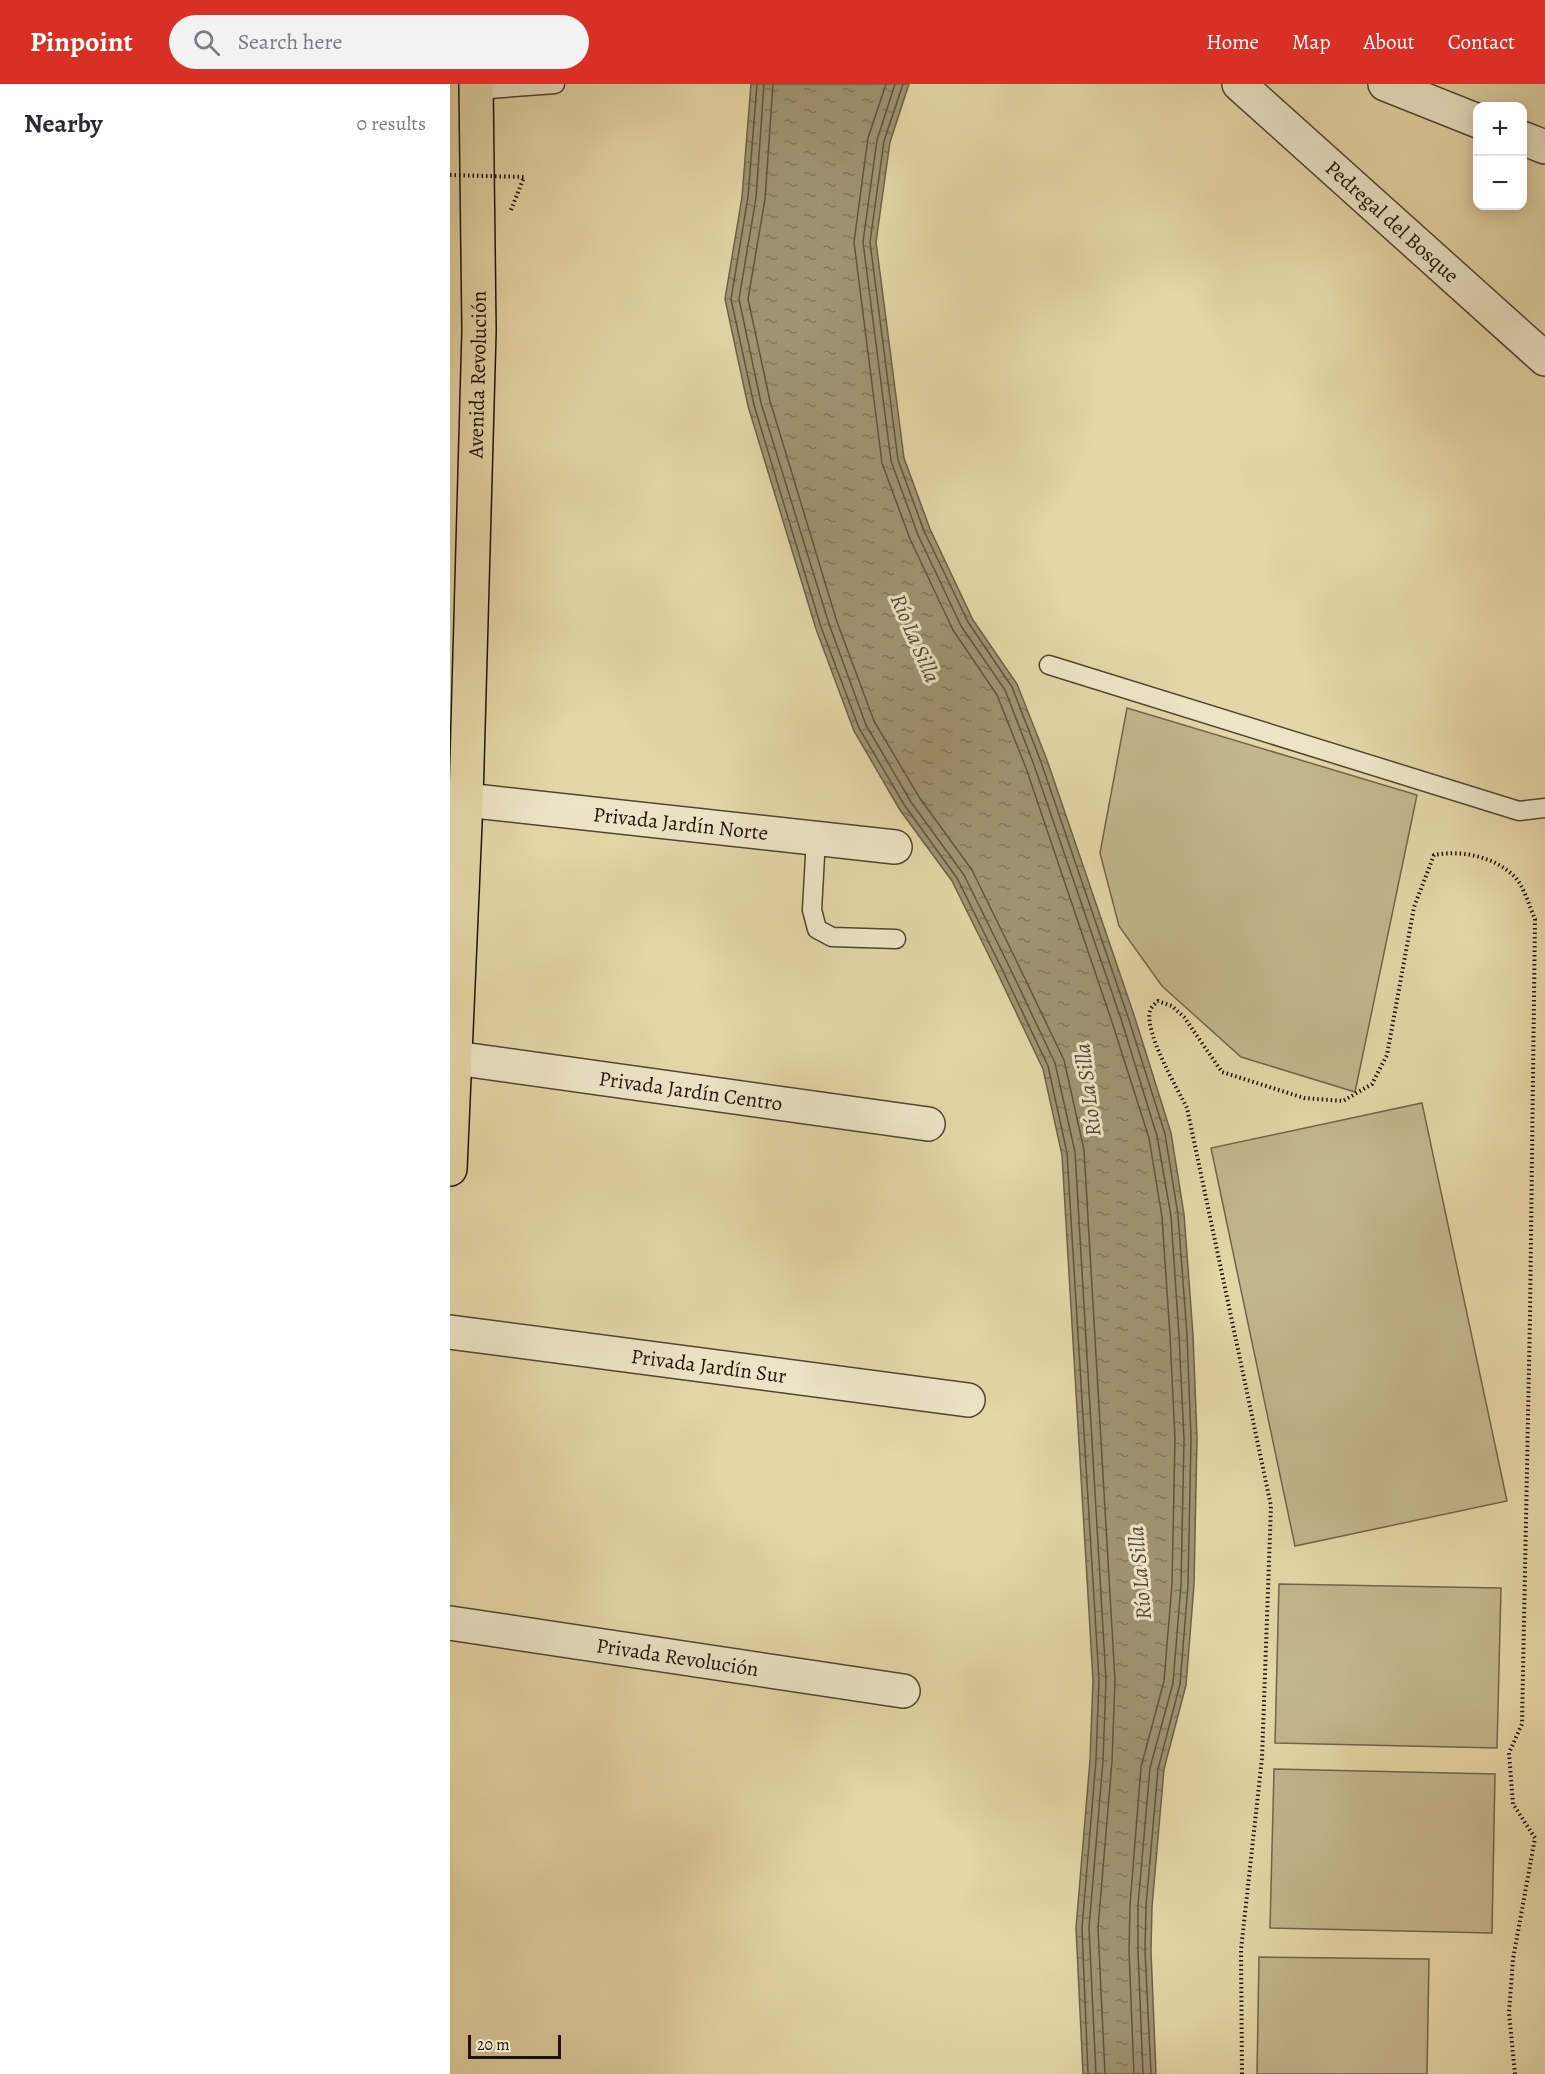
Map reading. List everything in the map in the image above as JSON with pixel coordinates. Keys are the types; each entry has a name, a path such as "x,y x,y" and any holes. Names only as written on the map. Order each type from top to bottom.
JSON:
{"main road":[{"name":"Avenida Revolución","path":"450,1169 466,800 479,331 476,87"}],"street":[{"name":"Pedregal del Bosque","path":"1239,84 1545,359"},
{"path":"1385,84 1473,119"},
{"path":"1527,140 1545,147"},
{"name":"Privada Jardín Norte","path":"466,800 895,847"},
{"name":"Privada Jardín Centro","path":"454,1058 928,1124"},
{"name":"Privada Jardín Sur","path":"450,1332 968,1400"},
{"name":"Privada Revolución","path":"450,1623 903,1691"}],"lane":[{"path":"476,87 555,84"},
{"path":"1049,665 1519,811 1545,808"},
{"path":"816,838 812,910 817,929 832,937 896,939"}],"path":[{"path":"450,174 524,177"},
{"path":"1242,2074 1241,1950 1262,1758 1271,1506 1187,1108 1163,1059 1149,1023 1150,1009 1158,1001 1172,1006 1184,1017 1222,1072 1304,1098 1343,1101 1372,1084 1387,1055 1414,907 1434,855 1452,852 1488,859 1515,877 1535,919 1522,1724 1509,1753 1513,1804 1535,1838 1511,1981 1509,2013 1515,2074"}],"shaded area":[{"path":"1127,708 1417,795 1355,1092 1241,1057 1162,986 1119,926 1100,853"},
{"path":"1422,1103 1507,1501 1295,1546 1211,1148"},
{"path":"1279,1584 1501,1588 1497,1748 1275,1743"},
{"path":"1274,1769 1495,1774 1492,1933 1270,1928"},
{"path":"1259,1957 1429,1959 1427,2074 1257,2074"}],"water":[{"name":"Río La Silla","path":"751,84 909,84 890,142 876,242 904,458 930,529 973,620 1017,684 1047,760 1134,1015 1171,1133 1184,1214 1193,1335 1197,1438 1194,1585 1186,1685 1164,1769 1152,1907 1151,1951 1156,2074 1083,2074 1076,1928 1090,1760 1093,1680 1062,1155 1043,1069 996,970 952,881 900,810 854,731 816,629 748,406 725,299 742,197"}]}
